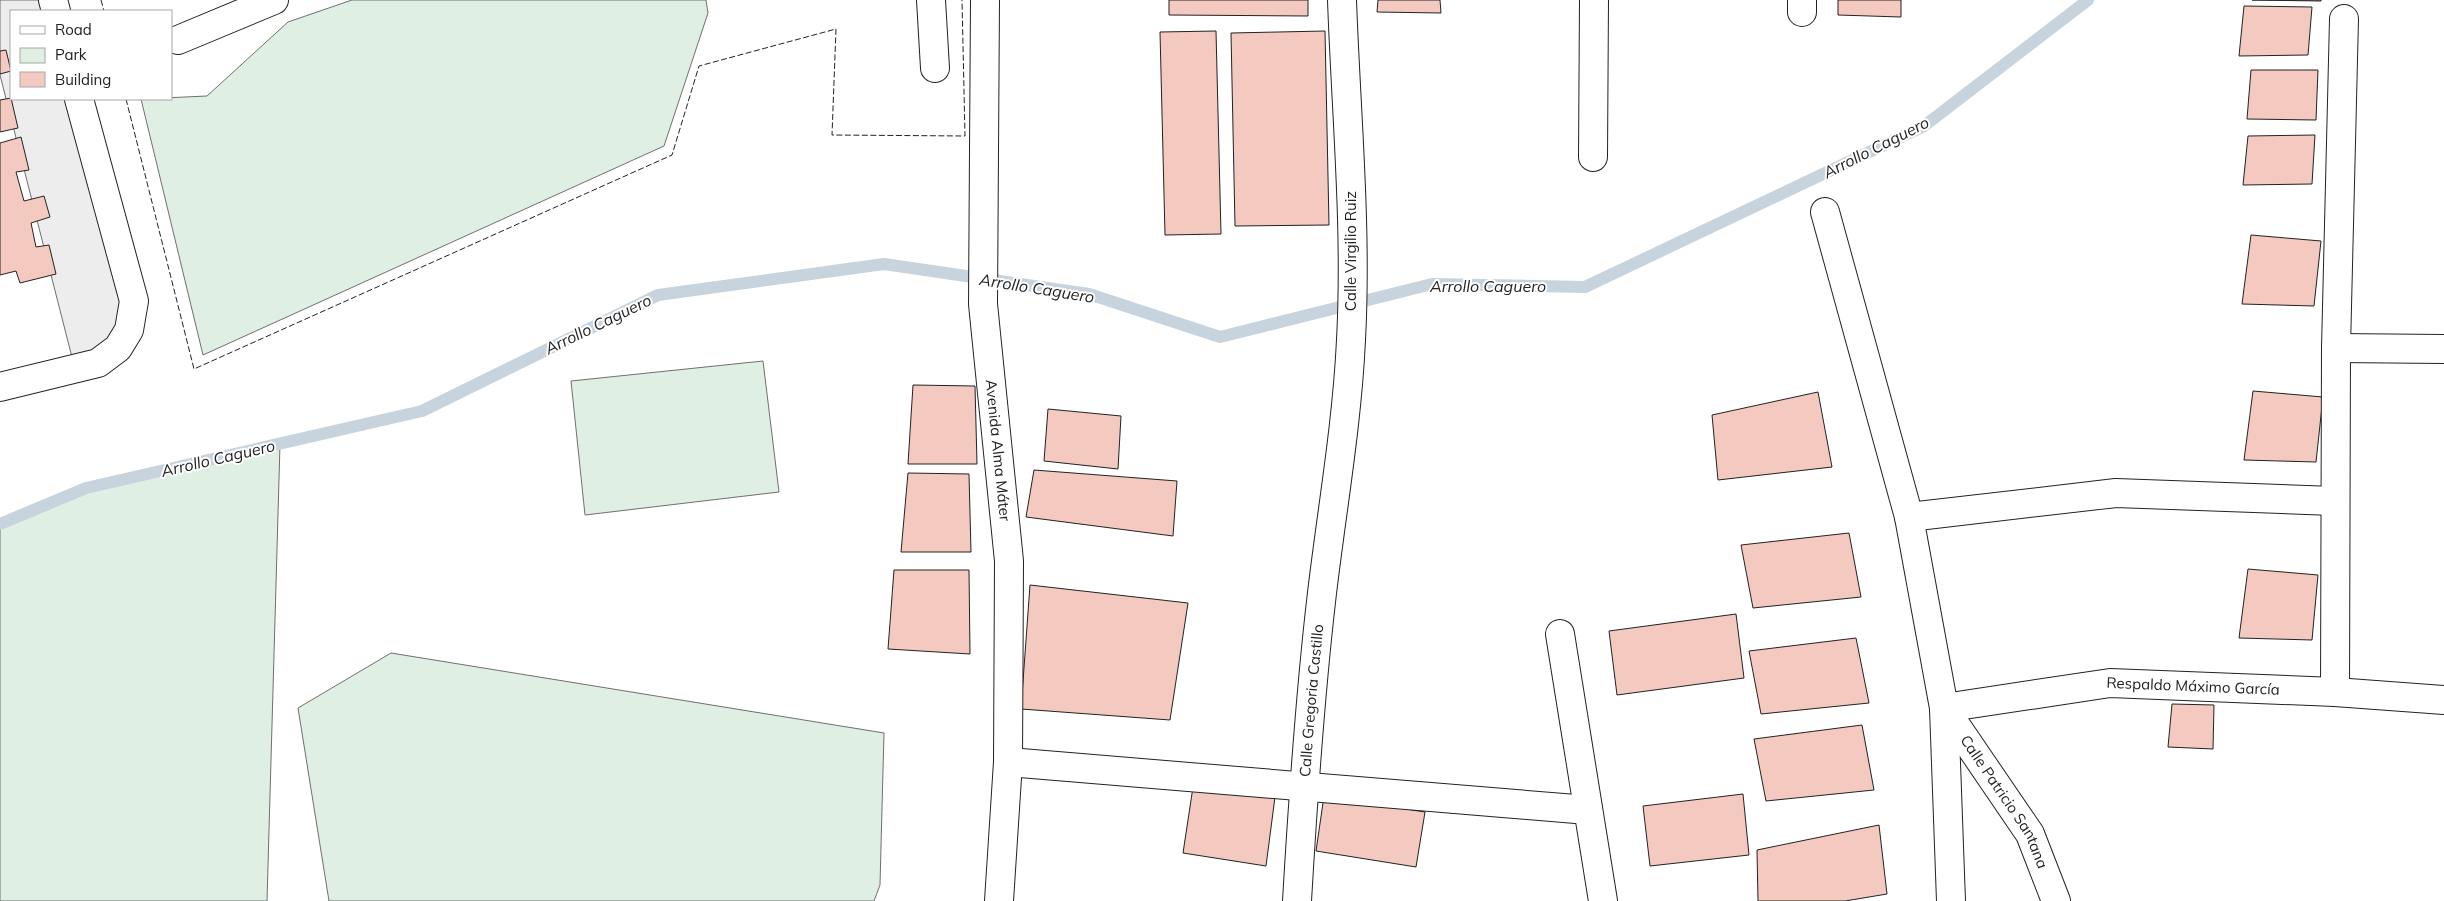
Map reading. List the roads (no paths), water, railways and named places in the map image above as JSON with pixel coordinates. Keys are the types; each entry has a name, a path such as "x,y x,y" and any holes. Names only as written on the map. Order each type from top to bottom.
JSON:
{"street":[{"path":"178,40 274,0"},
{"path":"931,0 935,68"},
{"name":"Avenida Alma Máter","path":"985,0 983,304 1009,561 1008,762 1000,901"},
{"name":"Calle Virgilio Ruiz","path":"1334,501 1343,432 1351,340 1352,224 1342,0"},
{"path":"1593,157 1594,0"},
{"path":"2335,692 2334,501 2336,348 2344,19"},
{"path":"0,387 98,363 118,348 129,330 134,301 79,100"},
{"path":"1825,212 1909,517 1944,708 1951,901"},
{"path":"2336,348 2444,349"},
{"path":"1909,517 2116,493 2334,501"},
{"name":"Calle Gregoria Castillo","path":"1297,901 1304,787 1322,594 1334,501"},
{"path":"1560,634 1603,901"},
{"name":"Respaldo Máximo García","path":"1944,708 2110,683 2335,692 2444,700"},
{"name":"Calle Patricio Santana","path":"1944,708 2030,834 2056,901"},
{"path":"1008,762 1588,810"}],"waterway":[{"name":"Arrollo Caguero","path":"0,524 86,488 422,411 658,295 884,264 1089,294 1220,337 1432,284 1585,287 1924,126 2088,0"}]}
